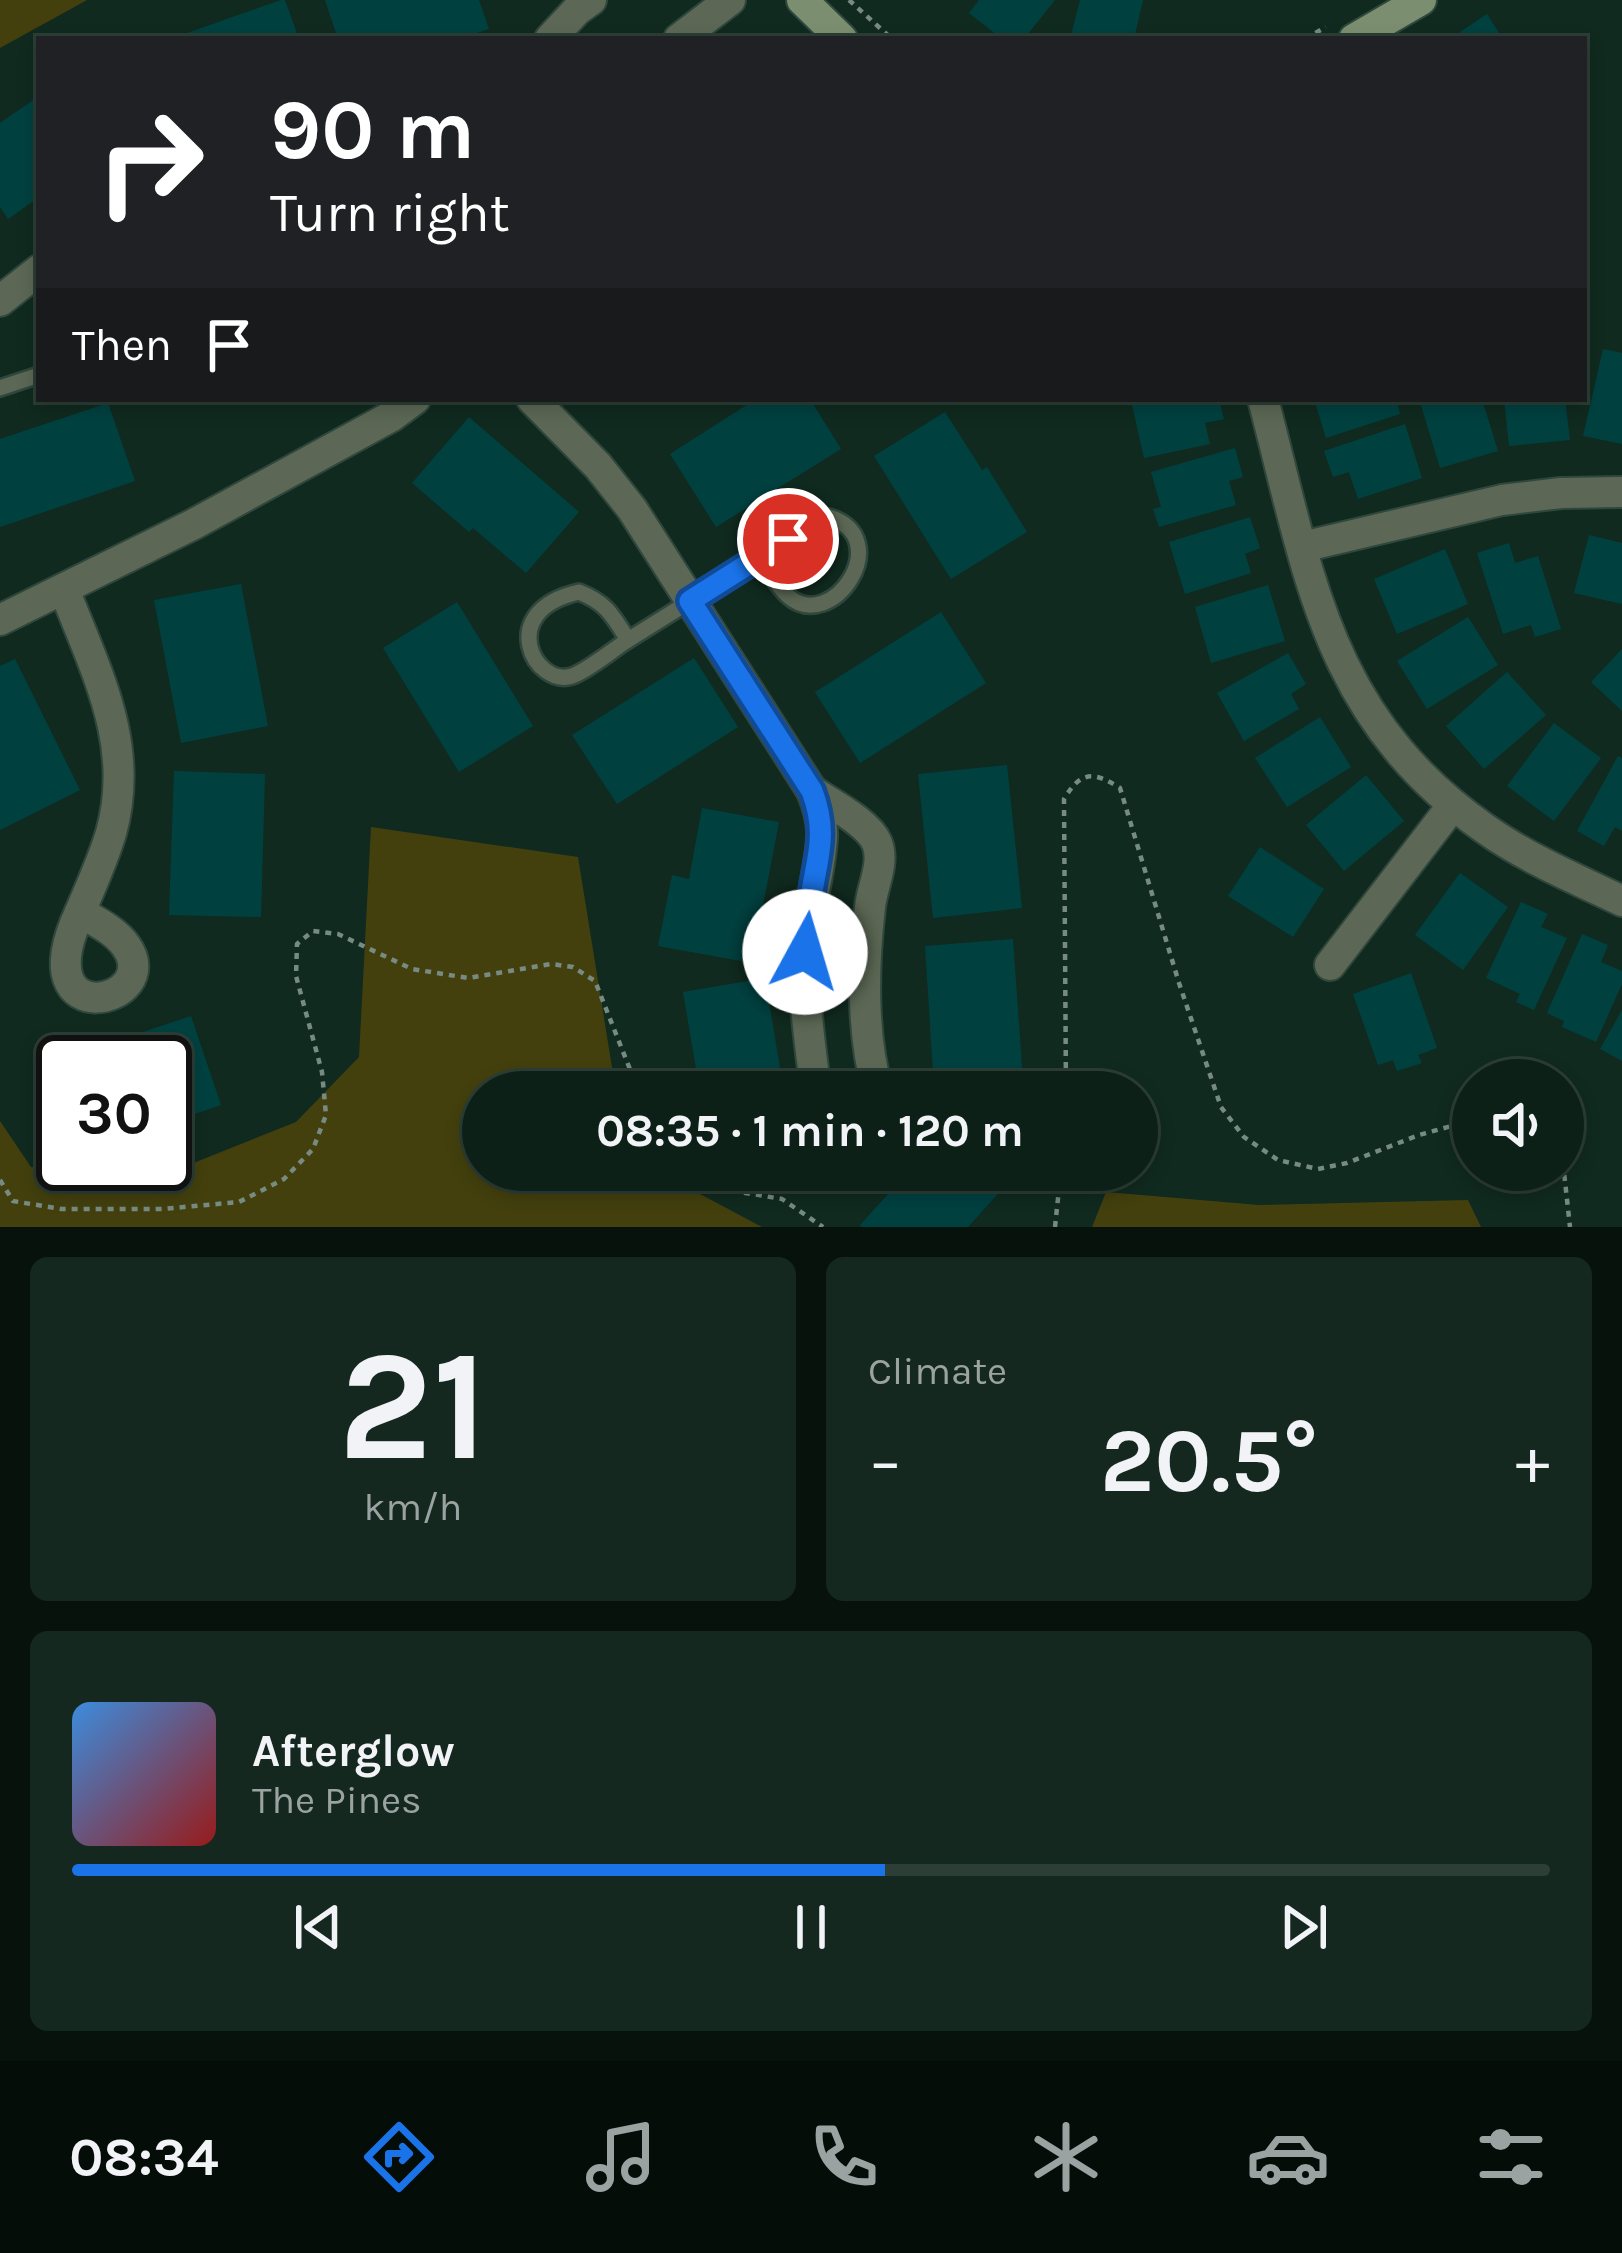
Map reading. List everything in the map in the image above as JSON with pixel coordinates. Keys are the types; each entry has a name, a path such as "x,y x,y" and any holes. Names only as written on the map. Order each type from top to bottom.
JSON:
{"street":[{"path":"553,36 591,0"},
{"path":"683,36 730,0"},
{"path":"802,0 839,36"},
{"path":"1359,36 1421,0"},
{"path":"0,301 36,272"},
{"path":"0,620 194,524 411,402"},
{"path":"535,402 598,466 632,509 812,791 822,836 805,952 813,1071"},
{"path":"1264,402 1319,611 1366,709 1398,752 1453,805 1489,832 1622,902"},
{"path":"1302,547 1502,500 1622,492"},
{"path":"64,589 114,718 120,755 112,830 80,912"},
{"path":"812,791 868,829 877,843 880,859 870,904 865,971 866,1033 873,1071"},
{"path":"1330,965 1453,805"}],"lane":[{"path":"0,388 36,376"},
{"path":"628,640 598,599 580,592 548,603 529,628 529,644 548,673 571,676 759,558 818,520 841,521 857,544 859,561 846,588 829,600 812,604 787,595 759,558"}],"path":[{"path":"849,0 889,36"},
{"path":"1066,1071 1064,799 1073,784 1086,776 1102,777 1120,788 1221,1106 1244,1137 1278,1160 1318,1169 1452,1126"},
{"path":"0,1180 13,1201 61,1209 162,1209 239,1202 284,1179 313,1149 326,1115 322,1072 296,976 297,944 313,931 338,934 412,969 468,978 551,964 573,967 595,981 631,1071"},
{"path":"737,1191 782,1199 823,1227"},
{"path":"1055,1227 1059,1191"},
{"path":"1566,1191 1570,1227"}],"shaded area":[{"path":"0,0 87,0 0,48"},
{"path":"371,827 578,857 613,1071 462,1071 462,1191 694,1191 762,1227 0,1227 0,1121 36,1168 36,1191 192,1191 192,1164 296,1122 359,1057"},
{"path":"1106,1192 1259,1205 1468,1200 1481,1227 1092,1227"}],"building":[{"path":"285,0 298,36 179,36"},
{"path":"325,0 479,0 489,29 467,36 337,36"},
{"path":"979,0 1055,0 1026,36 998,36 969,13"},
{"path":"1080,0 1143,0 1135,36 1071,36"},
{"path":"1487,14 1501,36 1462,36 1460,32"},
{"path":"36,98 36,199 8,219 0,207 0,123"},
{"path":"1603,349 1622,353 1622,444 1583,436"},
{"path":"751,402 812,402 841,449 716,527 670,454"},
{"path":"1220,402 1224,419 1205,423 1210,444 1144,458 1132,405"},
{"path":"1315,402 1397,402 1400,414 1326,438"},
{"path":"1420,402 1483,402 1498,451 1440,468"},
{"path":"1504,402 1565,402 1570,440 1509,446"},
{"path":"108,403 135,481 0,527 0,439"},
{"path":"945,412 982,470 987,467 1027,532 951,579 874,456"},
{"path":"469,417 579,512 526,573 412,483"},
{"path":"1405,424 1422,478 1358,499 1349,472 1333,477 1324,451"},
{"path":"1235,448 1243,477 1229,481 1236,505 1159,527 1153,509 1161,507 1151,472"},
{"path":"1250,517 1260,548 1245,554 1251,573 1185,594 1169,542"},
{"path":"1589,535 1622,543 1622,604 1574,593"},
{"path":"1509,543 1515,563 1538,556 1561,629 1535,637 1531,625 1503,634 1477,553"},
{"path":"1445,549 1468,604 1397,634 1374,579"},
{"path":"241,584 268,726 181,743 154,600"},
{"path":"1268,585 1285,641 1211,663 1195,607"},
{"path":"457,602 533,726 459,772 383,648"},
{"path":"941,612 986,683 860,763 815,692"},
{"path":"1468,617 1498,665 1427,709 1397,661"},
{"path":"1622,649 1622,711 1591,682"},
{"path":"1288,653 1306,684 1291,694 1299,709 1244,741 1217,693"},
{"path":"694,658 738,727 617,804 572,735"},
{"path":"15,659 80,790 0,830 0,666"},
{"path":"1507,672 1546,715 1484,769 1446,726"},
{"path":"1320,717 1351,767 1287,807 1255,758"},
{"path":"1554,723 1601,758 1554,821 1507,786"},
{"path":"1618,756 1622,758 1622,831 1615,827 1604,846 1577,831"},
{"path":"1007,765 1022,908 933,918 918,774"},
{"path":"174,771 265,774 261,917 169,915"},
{"path":"1366,775 1404,821 1344,871 1306,825"},
{"path":"702,808 779,822 752,963 658,946 672,875 689,879"},
{"path":"1260,847 1324,889 1293,937 1228,896"},
{"path":"1460,873 1508,907 1463,970 1415,935"},
{"path":"1521,902 1548,914 1541,927 1567,938 1534,1010 1516,1002 1520,994 1486,978"},
{"path":"1582,934 1608,945 1601,962 1622,971 1622,984 1596,1042 1562,1027 1564,1021 1547,1013"},
{"path":"1013,939 1022,1071 933,1071 925,946"},
{"path":"1411,973 1437,1048 1418,1055 1422,1063 1397,1071 1393,1060 1378,1065 1353,994"},
{"path":"765,978 780,1071 696,1071 683,992"},
{"path":"1622,1010 1622,1061 1600,1049"},
{"path":"191,1016 221,1105 192,1115 192,1035 134,1035"},
{"path":"891,1191 1000,1191 968,1227 860,1225"}],"route":[{"path":"788,539 690,601 812,791 820,813 822,836 805,952"}]}
